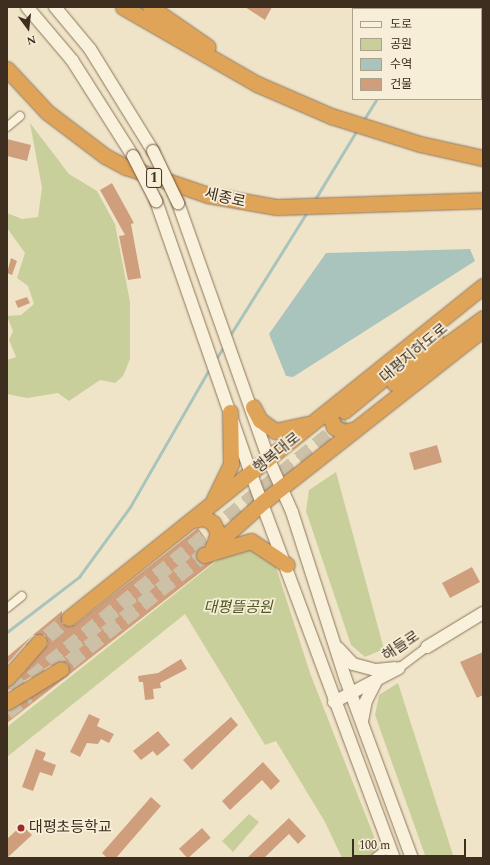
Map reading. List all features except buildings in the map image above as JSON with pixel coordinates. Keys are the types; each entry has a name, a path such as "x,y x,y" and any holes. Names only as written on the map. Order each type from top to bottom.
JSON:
{"highway":[{"path":"123,7 200,54 331,116 383,133 483,158"},
{"path":"150,7 193,38 306,105"},
{"name":"세종로","path":"7,69 47,112 105,156 126,167 208,195 277,207 336,207 483,200"},
{"path":"7,79 47,112"},
{"name":"행복대로","path":"209,551 263,502 282,487 342,415 483,286"},
{"name":"대평지하도로","path":"342,415 483,295"},
{"name":"대평지하도로","path":"342,415 483,318"},
{"name":"행복대로","path":"69,618 270,460 483,329"},
{"path":"252,407 260,420 275,431 300,428 342,415"},
{"path":"207,508 218,495 231,464 230,412"},
{"path":"192,520 205,518 213,523 218,533 209,551"},
{"path":"209,551 252,541 288,565"},
{"path":"7,678 39,642"},
{"path":"7,702 61,669"}],"street":[{"path":"27,7 72,60 133,156 156,201 251,474 288,565 334,702 392,852 375,858"},
{"path":"55,7 90,49 153,151 178,203 223,324 270,460 282,487 352,694 412,858"},
{"path":"7,127 20,116"},
{"path":"7,608 22,596"},
{"name":"해들로","path":"334,702 352,694 399,668 427,647 483,613"},
{"path":"336,647 353,664 376,670 399,668"},
{"path":"362,721 366,702 376,681"}],"green space":[{"path":"30,123 69,174 97,191 115,224 130,302 130,359 123,376 115,383 100,380 69,401 58,393 27,398 7,394 7,360 16,357 9,340 13,331 7,316 21,315 34,304 28,286 17,278 25,253 7,228 7,213 22,219 38,217 42,188"},
{"path":"336,472 384,649 365,657 351,645 306,511 309,490"},
{"name":"대평뜰공원","path":"245,546 275,564 310,673 375,839 378,849 368,858 342,858 325,822 276,741 265,745 185,614 7,757 7,727 224,555"},
{"path":"398,683 454,858 426,858 375,715 379,695"},
{"path":"249,814 259,822 233,852 222,841"}],"water":[{"path":"470,249 475,261 293,377 286,376 269,334 326,253"}],"waterway":[{"path":"363,121 376,100"},
{"path":"314,201 357,130"},
{"path":"229,337 307,212"},
{"path":"216,359 224,346"},
{"path":"7,632 79,577 130,507 210,368"}],"tunnel":[{"path":"14,692 349,418"},
{"path":"52,676 213,547"},
{"path":"30,650 69,618"},
{"path":"7,712 28,695"}],"place":[{"name":"대평초등학교","path":"21,828"}]}
